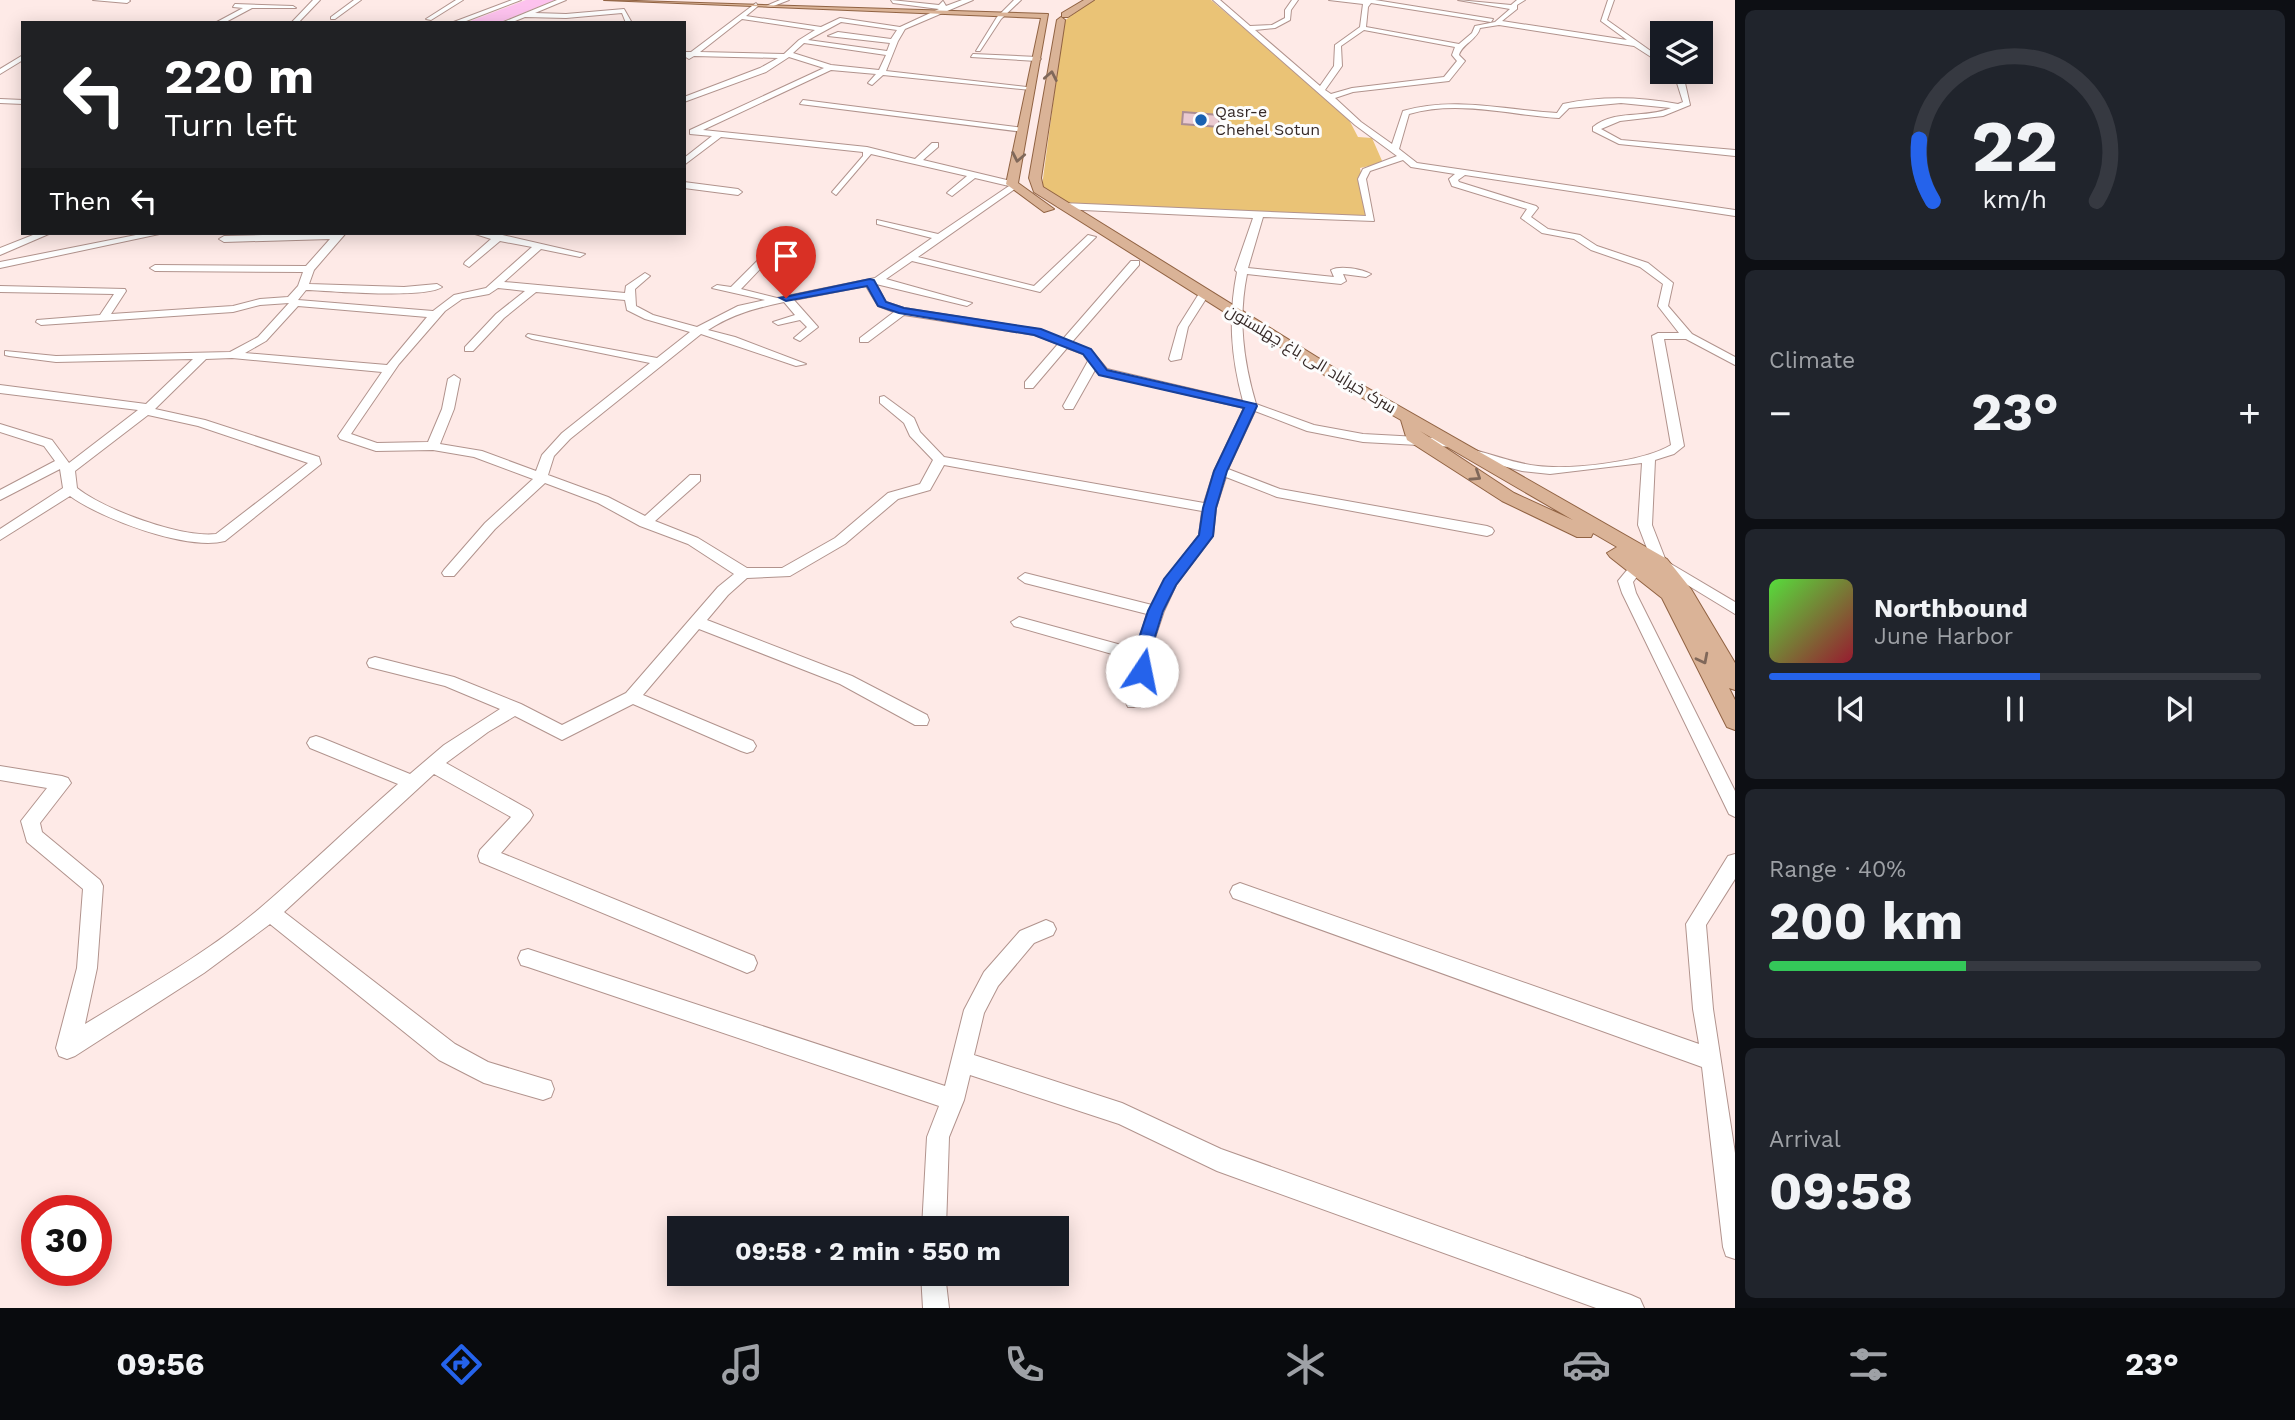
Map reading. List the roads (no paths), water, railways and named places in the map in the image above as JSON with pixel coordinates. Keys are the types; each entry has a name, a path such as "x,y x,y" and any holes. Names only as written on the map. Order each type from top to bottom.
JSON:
{"main road":[{"path":"608,0 769,6 941,6 1054,17 1090,0"},
{"path":"1079,0 1054,17 1037,59 1014,185 1135,263 1201,298"},
{"name":"سرک خیرآباد الی باغ چهلستون","path":"1054,17 1035,182 1038,189 1324,381 1351,385 1660,564"},
{"path":"1409,418 1413,436 1508,497 1598,540 1670,594 1735,721"},
{"path":"1660,564 1684,594 1735,682"}],"street":[{"path":"96,0 128,1"},
{"path":"296,21 317,0"},
{"path":"333,18 358,0"},
{"path":"429,19 460,0"},
{"path":"460,21 518,0"},
{"path":"509,21 563,0"},
{"path":"769,6 786,0"},
{"path":"893,1 941,6 970,0"},
{"path":"1018,0 1004,14 976,53 1037,59"},
{"path":"1216,0 1329,97 1355,124 1395,148 1414,165 1735,214"},
{"path":"1250,28 1273,27 1288,19 1288,10 1295,0"},
{"path":"1332,0 1368,1 1637,44"},
{"path":"1461,0 1515,8"},
{"path":"1515,8 1513,4 1522,0"},
{"path":"1611,0 1604,21 1650,53"},
{"path":"112,8 128,1"},
{"path":"1363,28 1368,1"},
{"path":"688,54 756,5"},
{"path":"236,6 293,8"},
{"path":"872,83 885,71 889,52 902,29 908,23 922,21 941,6"},
{"path":"222,21 250,7"},
{"path":"1329,97 1352,90 1446,79 1461,61 1455,55 1460,46 1475,34 1477,27 1499,22 1515,8"},
{"path":"524,15 568,19 624,11 628,21"},
{"path":"524,15 528,21"},
{"path":"741,17 821,29"},
{"path":"686,99 735,83 789,53 801,41 821,29 842,19 902,29"},
{"path":"1321,90 1338,66 1338,45 1363,28 1460,46"},
{"path":"831,36 838,34 895,42"},
{"path":"801,41 889,52"},
{"path":"752,46 789,53 848,73"},
{"path":"688,54 789,53"},
{"path":"0,72 21,58"},
{"path":"922,77 935,66"},
{"path":"689,132 831,67 1031,88"},
{"path":"1395,148 1406,113 1420,107 1445,105 1559,116 1566,106 1583,102 1676,106 1687,103 1681,84"},
{"path":"0,101 21,102"},
{"path":"803,102 1023,130"},
{"path":"1676,106 1668,113 1610,121 1596,129 1619,142 1735,153"},
{"path":"689,132 867,150 1014,185"},
{"path":"686,160 720,134"},
{"path":"918,160 935,145"},
{"path":"836,192 866,156 867,150"},
{"path":"1062,206 1371,219 1362,179 1367,169 1403,157"},
{"path":"1462,173 1453,179 1455,184 1532,208 1526,218 1545,231 1577,237 1594,248 1644,265 1668,283 1663,306 1688,336 1735,362"},
{"path":"952,193 973,175"},
{"path":"686,185 738,192"},
{"path":"449,573 490,526 538,484 548,455 566,436 698,331 742,308 874,281 942,238 1014,185"},
{"path":"1134,703 1142,671 1141,656 1156,611 1170,583 1206,536 1209,508 1221,471 1251,406 1238,366 1235,319 1240,270 1258,217 1253,213"},
{"path":"880,222 942,238"},
{"path":"0,252 41,235"},
{"path":"0,265 149,235"},
{"path":"224,239 316,235"},
{"path":"232,355 262,339 293,302 303,287 309,269 338,235"},
{"path":"488,235 580,254"},
{"path":"542,235 498,285 482,295 460,296 435,314 344,436 376,447 433,446 477,454 603,500 645,523 693,541 744,573 785,573 840,541 892,496 925,487 940,460"},
{"path":"910,258 1036,290 1091,236"},
{"path":"469,264 498,237"},
{"path":"733,291 777,246"},
{"path":"1029,385 1135,263"},
{"path":"155,268 309,269"},
{"path":"1240,270 1341,281 1336,270 1366,274"},
{"path":"645,276 631,285 631,308 649,317 800,363"},
{"path":"874,281 967,303"},
{"path":"874,281 882,304 902,311 1037,332 1087,352 1103,372 1251,406 1311,428 1363,439 1455,443"},
{"path":"498,285 631,297"},
{"path":"303,287 404,290 437,287"},
{"path":"717,288 782,299 813,327 800,338"},
{"path":"0,289 121,291 103,318"},
{"path":"469,349 500,316 532,290"},
{"path":"1175,359 1183,327 1201,298"},
{"path":"41,322 233,309 260,302 293,302 435,314"},
{"path":"864,340 902,311"},
{"path":"778,321 803,316"},
{"path":"532,336 662,362"},
{"path":"1474,454 1540,471 1649,460 1674,451 1678,446 1658,336 1688,336"},
{"path":"9,353 56,359 232,355 392,369"},
{"path":"0,496 64,467 149,408 203,356"},
{"path":"1069,406 1094,361"},
{"path":"433,446 449,409 454,379"},
{"path":"0,389 149,408"},
{"path":"884,400 910,421 914,433 940,460 1209,508"},
{"path":"0,428 48,443 64,467 70,489 141,524 206,542 220,538 315,464 314,460 201,423 148,411 149,408"},
{"path":"1649,460 1644,525 1660,564"},
{"path":"1221,471 1277,493 1487,531"},
{"path":"645,523 695,478"},
{"path":"0,534 70,489"},
{"name":"سرک خیرآباد الی باغ چهلستون","path":"1660,564 1735,608"},
{"path":"1637,568 1625,581 1629,593 1735,809"},
{"path":"374,663 448,681 515,708 562,733 632,697 723,592 744,573"},
{"path":"1025,578 1156,611"},
{"path":"697,622 846,680 921,720"},
{"path":"1019,622 1141,656"},
{"path":"632,697 747,746"},
{"path":"0,773 62,783 30,821 34,836 93,886 92,946 82,1004 67,1048 270,912 432,764 515,708"},
{"path":"316,743 414,783"},
{"path":"432,764 524,815 487,856 747,963"},
{"path":"1735,862 1696,924 1703,1009 1712,1060 1735,1247"},
{"path":"1240,892 1712,1060"},
{"path":"270,912 447,1052 484,1072 543,1089"},
{"path":"935,1216 938,1138 953,1100 974,1010 991,979 1027,937 1046,929"},
{"path":"528,958 953,1100"},
{"path":"961,1061 1122,1114 1217,1159 1631,1308"},
{"path":"934,1286 936,1308"}],"place":[{"name":"Qasr-e Chehel Sotun","path":"1201,120"}]}
